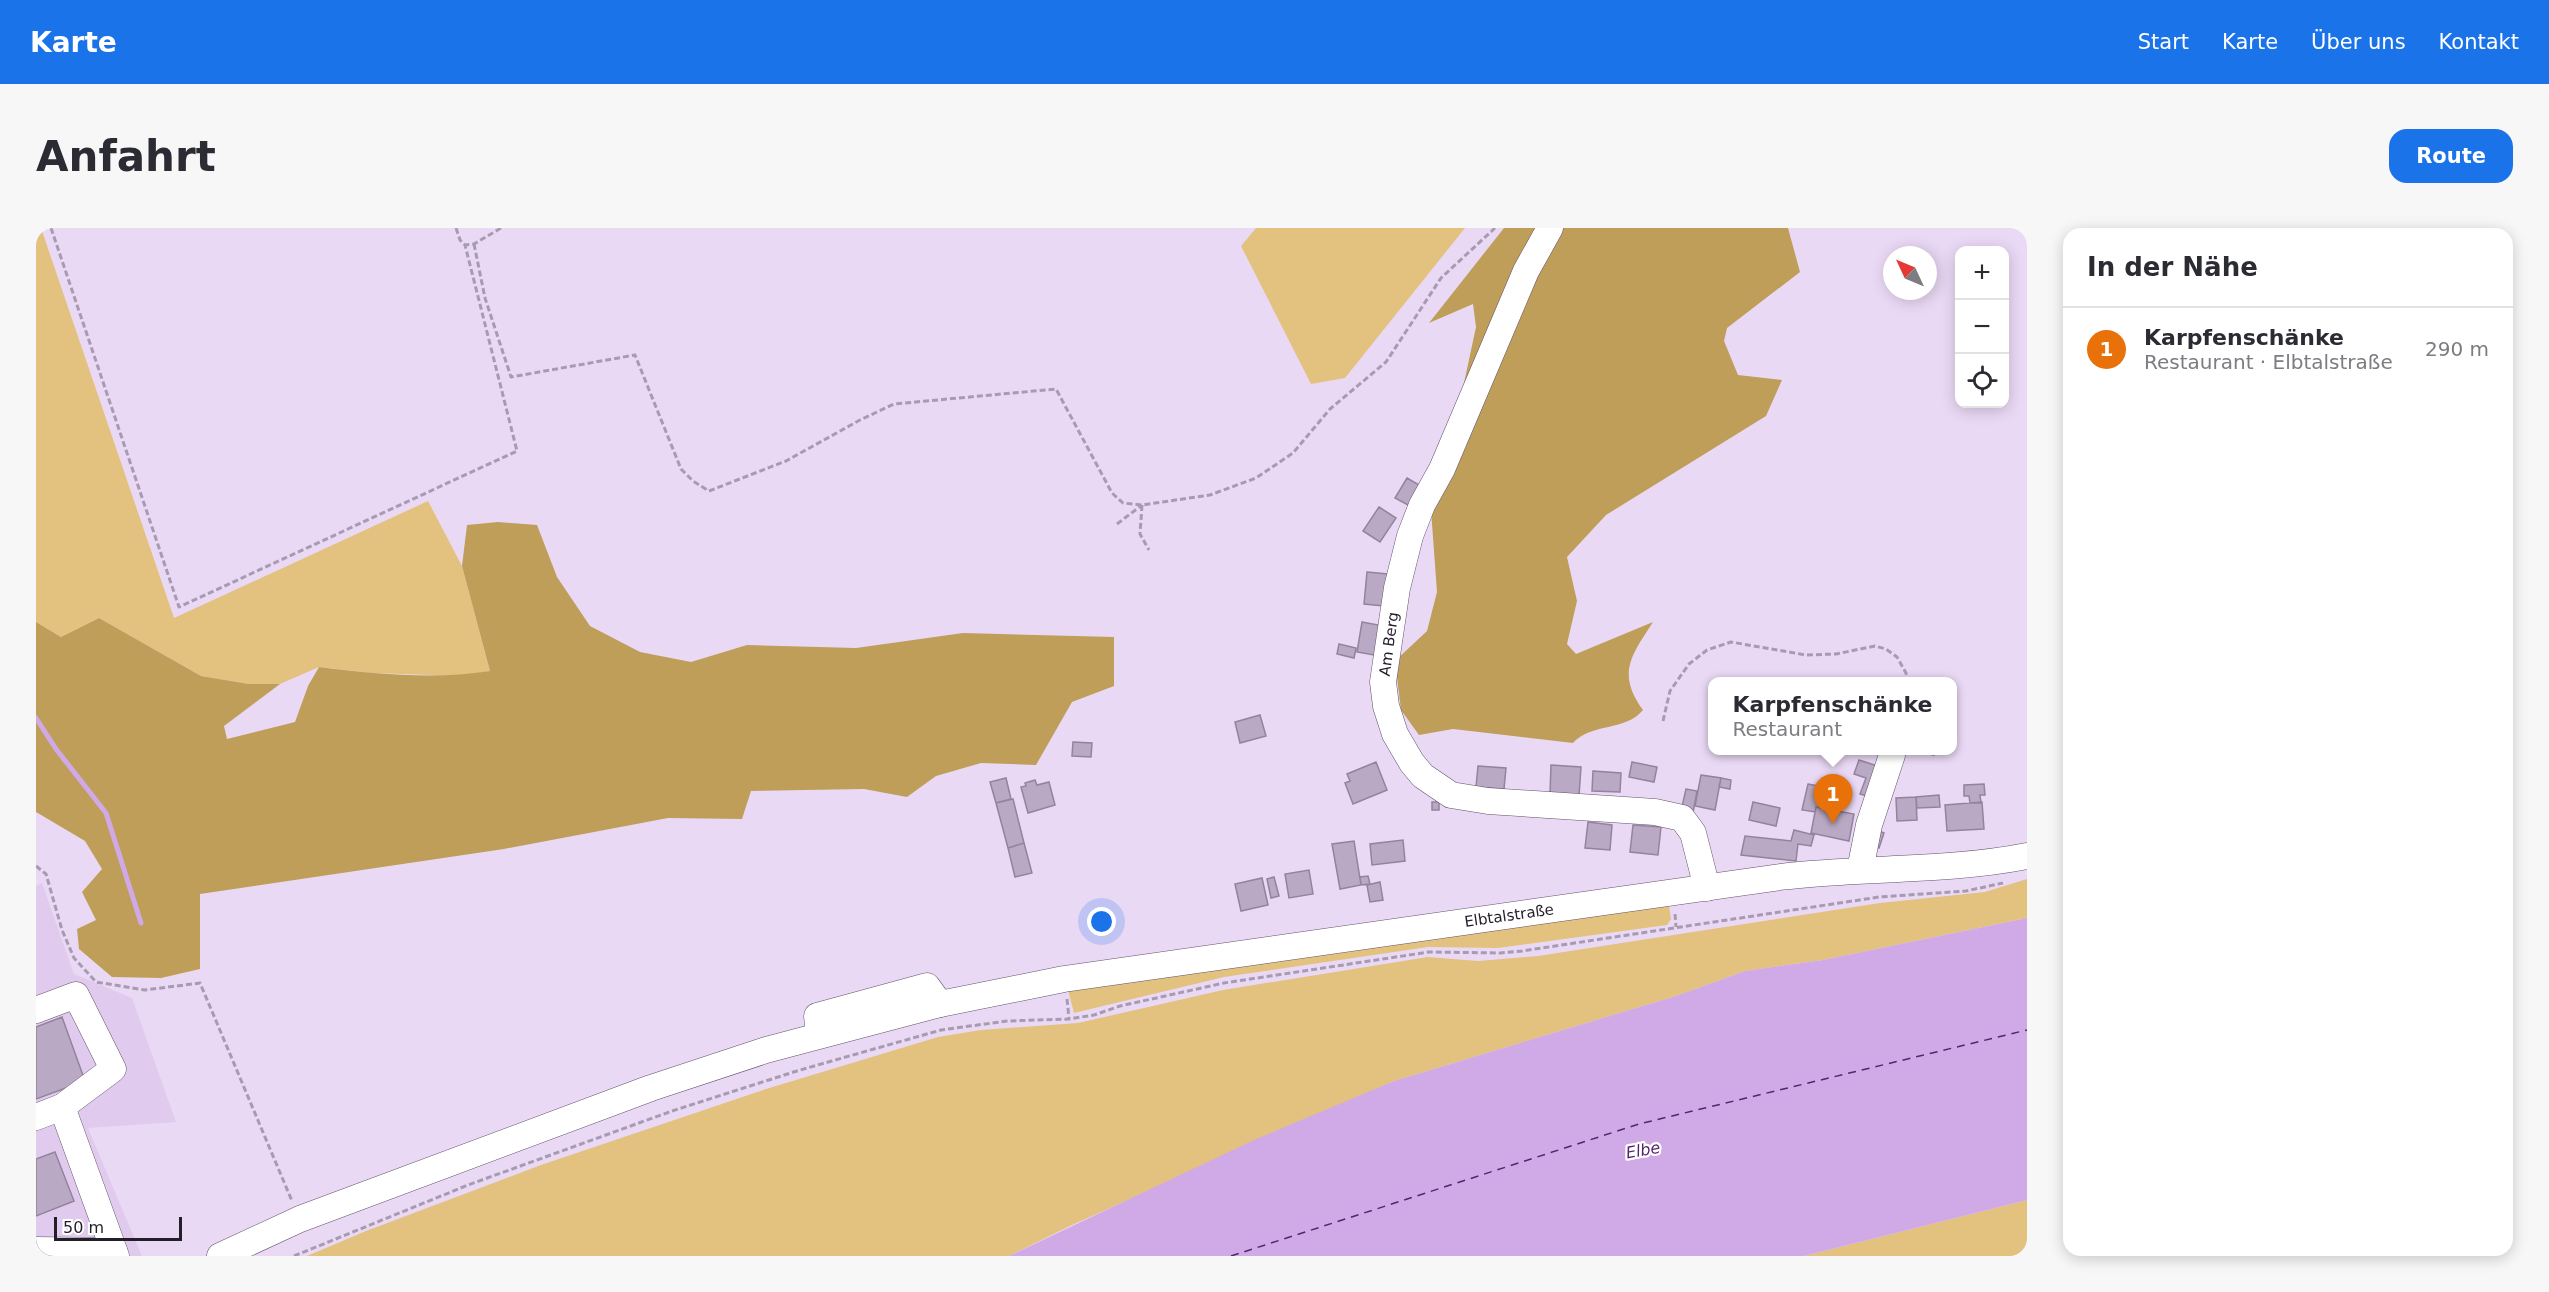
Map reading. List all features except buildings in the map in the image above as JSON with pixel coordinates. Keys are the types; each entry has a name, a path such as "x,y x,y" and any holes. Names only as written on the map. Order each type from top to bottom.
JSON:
{"street":[{"name":"Am Berg","path":"1550,228 1526,271 1442,469 1422,505 1410,536 1397,588 1383,682 1386,706 1395,734 1412,763 1423,776 1451,795 1488,801 1655,812 1682,818 1693,833 1707,888"},
{"path":"1860,870 1869,825 1892,755"},
{"name":"Elbtalstraße","path":"220,1256 300,1219 651,1088 819,1034 940,1004 1064,979 1803,874 1941,867 2027,856"},
{"path":"36,1010 76,995 113,1070 62,1107 36,1117"},
{"path":"36,1250 115,1253 62,1107"}],"path":[{"path":"51,228 179,607 517,451 465,244 460,240 456,228"},
{"path":"465,244 474,244 501,228"},
{"path":"474,244 485,297 511,377 635,355 681,469 693,481 709,491 786,461 894,404 1056,389 1112,493 1123,503 1142,505 1210,495 1256,478 1293,453 1330,409 1386,362 1441,278 1495,228"},
{"path":"1117,525 1142,505"},
{"path":"1142,505 1140,534 1149,550"},
{"path":"1663,721 1670,692 1689,664 1707,650 1731,642 1806,655 1836,654 1875,646 1886,649 1897,657 1906,677"},
{"path":"36,866 46,874 62,930 74,958 96,982 145,990 200,983 300,1219"},
{"path":"294,1256 468,1185 672,1111 800,1070 941,1030 1007,1021 1069,1019 1224,983 1429,952 1522,951 1879,897 1966,891 2007,882"}],"shaded area":[{"path":"36,228 41,228 174,618 428,501 462,566 490,671 460,676 372,673 319,667 280,684 249,684 201,676 99,618 61,637 36,622"},
{"path":"1256,228 1465,228 1345,378 1311,384 1241,246"},
{"path":"1504,228 1788,228 1800,272 1727,328 1724,341 1738,375 1782,380 1766,416 1606,515 1567,557 1577,601 1567,644 1576,654 1653,622 1630,664 1630,685 1643,710 1636,717 1589,732 1573,743 1453,729 1419,735 1401,710 1395,661 1427,631 1437,592 1431,510 1476,327 1473,304 1429,323"},
{"path":"498,522 537,525 557,577 590,626 640,652 691,662 747,645 856,648 963,633 1114,637 1114,686 1072,702 1036,765 981,763 936,776 907,797 864,789 751,791 742,819 668,818 504,849 200,894 200,969 161,978 112,977 79,949 77,929 96,920 82,892 102,869 85,841 36,812 36,622 61,637 99,618 201,676 249,684 280,684 224,726 227,739 295,722 308,686 319,667 426,676 490,671 462,566 467,525"},
{"path":"2027,879 2027,918 1823,960 1745,971 1676,996 1394,1081 1072,1225 1009,1256 307,1256 366,1231 541,1165 766,1089 938,1037 981,1030 1078,1023 1223,990 1428,957 1478,961 1538,956 1880,903 1985,892"},
{"path":"42,883 74,974 132,998 176,1122 88,1128 142,1256 36,1256 36,886"},
{"path":"1659,901 1669,906 1671,919 1667,925 1498,948 1428,947 1224,977 1074,1013 1068,990"},
{"path":"2027,1200 2027,1256 1804,1256"}],"water":[{"name":"Elbe","path":"2027,918 2027,1200 1804,1256 1009,1256 1254,1140 1394,1081 1676,996 1745,971 1823,960"}],"waterway":[{"path":"36,718 56,749 106,813 141,923"}],"ferry route":[{"path":"1231,1256 1639,1124 2027,1030"}],"place":[{"name":"Karpfenschänke","path":"1833,824"}]}
